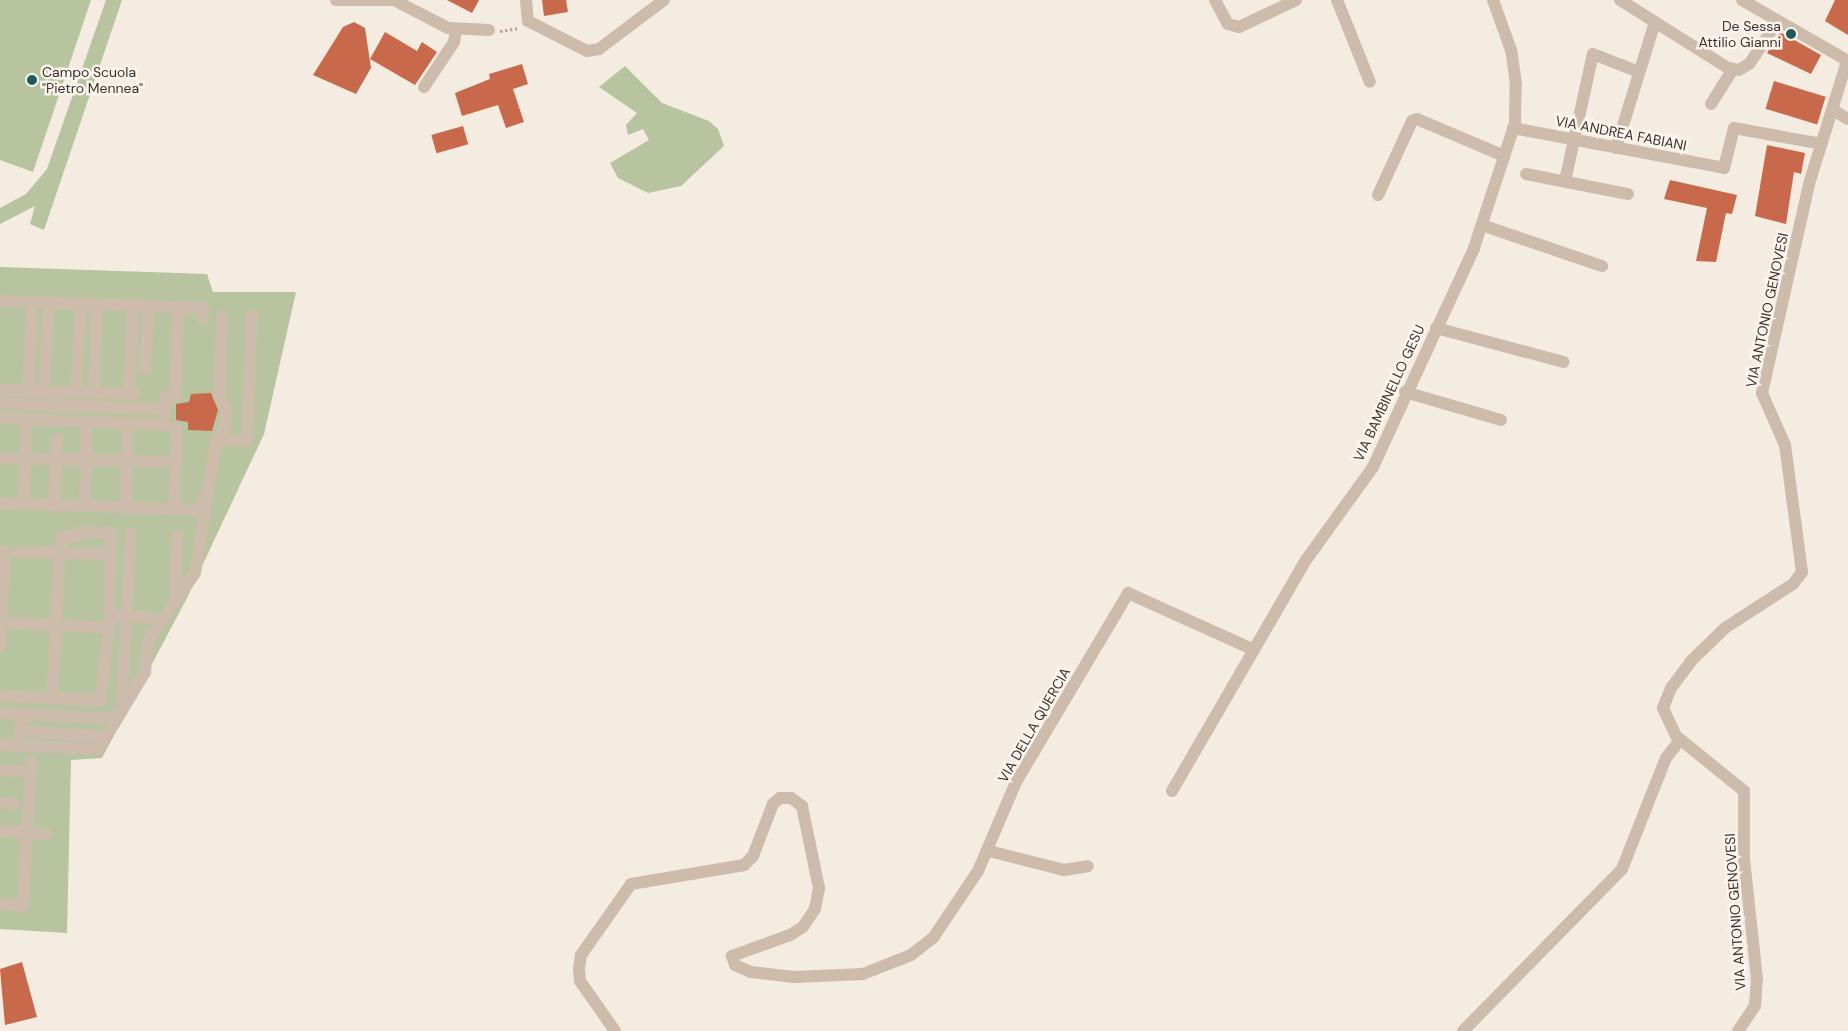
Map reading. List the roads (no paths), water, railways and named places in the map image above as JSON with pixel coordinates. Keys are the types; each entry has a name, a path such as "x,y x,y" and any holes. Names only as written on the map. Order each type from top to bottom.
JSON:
{"street":[{"path":"336,0 394,0 456,29 489,30"},
{"path":"526,0 528,21 593,51 664,0"},
{"path":"1215,0 1228,24 1240,27 1296,0"},
{"path":"1337,0 1370,82"},
{"name":"VIA BAMBINELLO GESU","path":"1172,791 1306,560 1373,467 1405,392 1482,225 1513,128 1516,84 1511,50 1493,0"},
{"path":"1620,0 1733,69"},
{"path":"1742,0 1777,22 1848,61"},
{"path":"1616,148 1654,22"},
{"path":"1711,104 1718,99 1733,69 1750,63 1777,22"},
{"path":"424,87 454,42 456,29"},
{"path":"1565,181 1593,54 1639,72"},
{"name":"VIA ANTONIO GENOVESI","path":"1738,1031 1755,1006 1756,979 1744,859 1744,791 1680,740 1663,708 1671,688 1691,661 1725,628 1793,584 1802,572 1785,445 1762,393 1822,144 1848,61"},
{"path":"1833,110 1848,119"},
{"path":"1378,195 1412,121 1417,119 1504,156"},
{"name":"VIA ANDREA FABIANI","path":"1513,128 1724,168 1734,128 1822,144"},
{"path":"1526,174 1628,194"},
{"path":"1482,225 1602,266"},
{"path":"0,301 202,308 203,319"},
{"path":"28,391 32,302"},
{"path":"44,391 50,302"},
{"path":"76,392 81,303"},
{"path":"94,393 97,304"},
{"path":"0,390 132,394 133,305"},
{"path":"145,369 149,306"},
{"path":"164,425 165,397 175,396 179,306"},
{"path":"216,440 247,440 252,315"},
{"path":"0,745 99,749 145,672 147,642 195,573 216,440 225,430 226,415 219,397 222,316"},
{"path":"1436,328 1564,362"},
{"path":"1405,392 1501,420"},
{"path":"111,393 112,407"},
{"path":"0,403 164,410"},
{"path":"0,418 164,425 177,429 174,510"},
{"path":"24,504 27,419"},
{"path":"85,506 86,422"},
{"path":"125,508 128,423"},
{"path":"54,505 57,438"},
{"path":"0,458 176,462"},
{"path":"0,503 200,510 210,474"},
{"path":"88,553 89,532"},
{"path":"0,696 52,697 100,701 109,622 111,533 89,532 62,537 52,697"},
{"path":"122,699 131,533"},
{"path":"175,603 177,536"},
{"path":"0,551 5,551 5,623 0,647"},
{"path":"18,552 111,554"},
{"name":"VIA DELLA QUERCIA","path":"615,1031 580,981 579,969 581,955 631,884 644,880 744,865 753,856 773,804 780,798 791,798 802,806 820,888 815,909 803,927 732,956 735,965 751,972 794,978 863,974 911,955 933,938 989,851 1016,782 1128,593 1254,650"},
{"path":"5,623 56,625 109,622 126,616 161,622"},
{"path":"0,713 117,719"},
{"path":"21,714 20,735 100,736"},
{"path":"1464,1031 1622,868 1666,758 1680,740"},
{"path":"0,770 31,766 23,906 0,904"},
{"path":"0,803 13,804"},
{"path":"0,831 46,834"},
{"path":"989,851 1064,870 1088,866"}],"place":[{"name":"De Sessa Attilio Gianni","path":"1791,34"},
{"name":"Campo Scuola \"Pietro Mennea\"","path":"32,80"}]}
